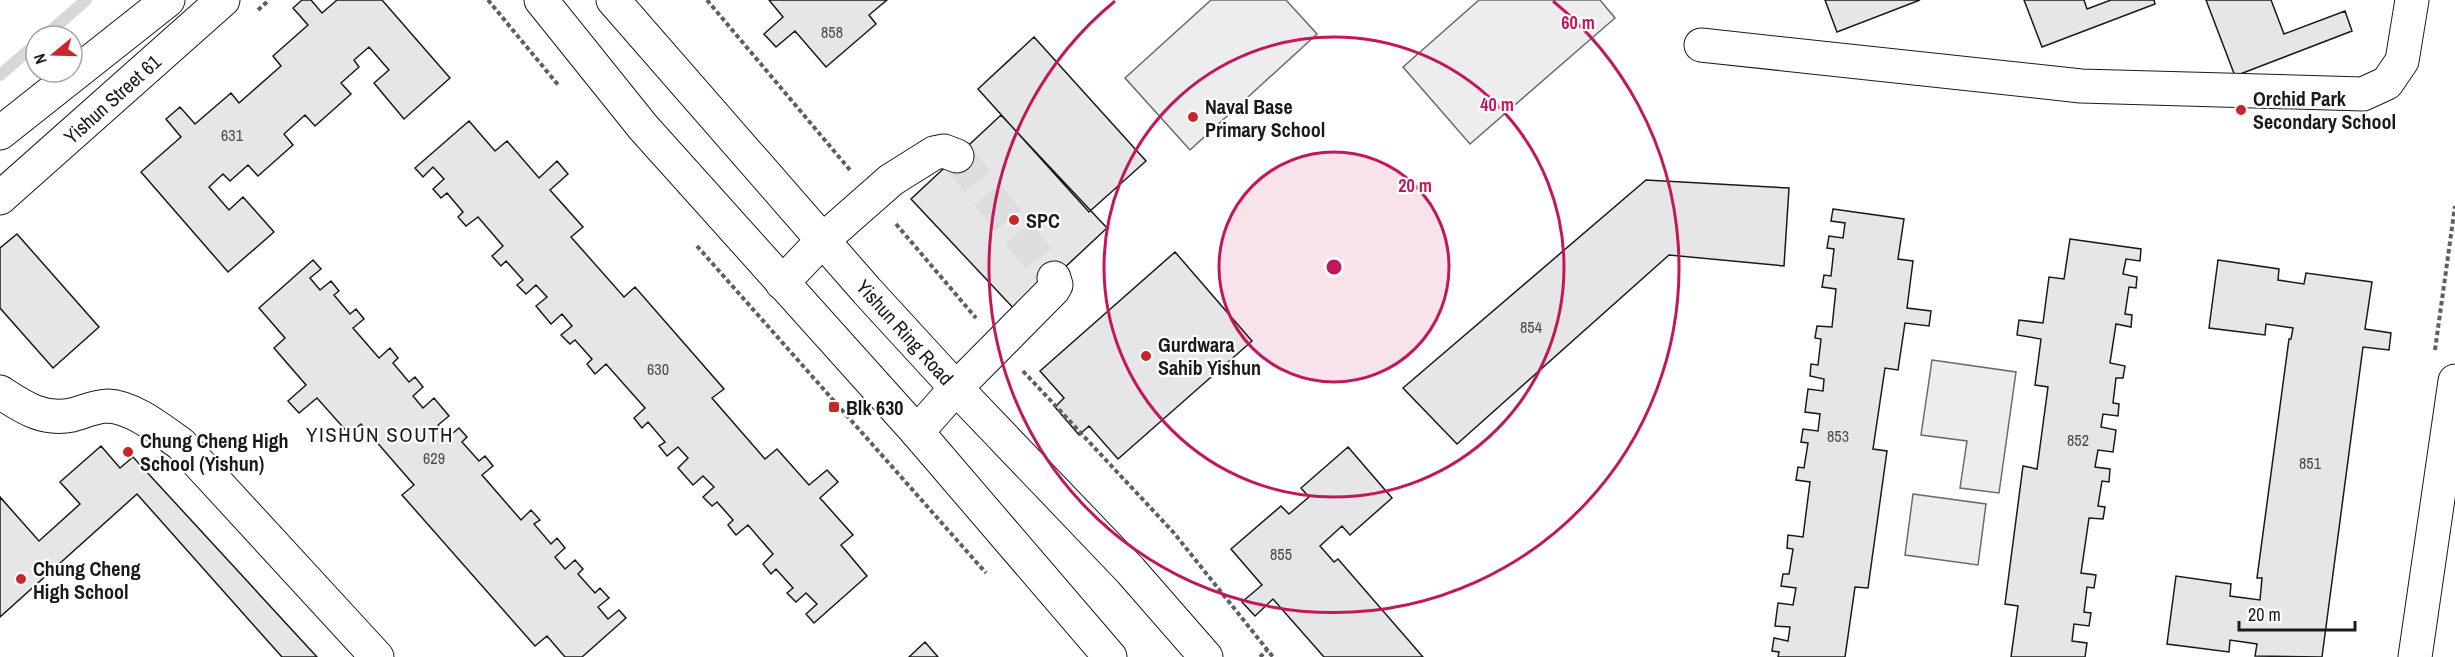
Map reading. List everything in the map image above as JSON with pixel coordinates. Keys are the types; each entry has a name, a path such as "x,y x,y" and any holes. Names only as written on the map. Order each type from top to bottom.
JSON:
{"main road":[{"name":"Yishun Street 61","path":"0,133 168,0"},
{"name":"Yishun Street 61","path":"0,198 223,0"},
{"path":"541,0 643,127 917,432 1110,657"},
{"name":"Yishun Ring Road","path":"613,0 956,388 1131,570 1206,657"},
{"path":"1701,45 2081,86 2363,94 2387,83 2402,61 2412,0"},
{"path":"782,283 824,239 891,180 934,153 944,151 957,156"},
{"path":"917,432 956,388 1053,290 1056,285 1054,278"},
{"path":"2415,657 2455,381"},
{"path":"0,392 29,411 50,417 108,406 153,425 181,444 377,657"}],"path":[{"path":"488,0 561,88"},
{"path":"695,244 990,578"},
{"path":"1260,657 1268,650"}],"shaded area":[{"path":"1211,0 1286,0 1317,34 1190,150 1125,78"},
{"path":"1479,0 1600,0 1615,18 1470,144 1403,67"},
{"path":"1932,360 2016,372 1999,493 1960,488 1967,441 1921,435"},
{"path":"1913,494 1986,504 1978,565 1905,555"}],"building":[{"path":"302,0 311,0 322,13 337,0 382,0 450,78 404,119 374,83 389,70 369,47 354,60 359,67 341,83 351,94 315,126 305,115 284,134 293,145 258,176 248,165 230,181 223,174 209,187 229,210 243,197 274,232 228,272 141,172 181,137 166,119 180,107 195,124 231,93 239,103 281,66 273,56 308,25 293,8"},
{"path":"769,0 887,0 869,15 876,24 826,67 795,31 776,47 764,34 783,17"},
{"path":"1825,0 1920,0 1837,32"},
{"path":"2024,0 2084,0 2087,9 2111,0 2154,0 2155,4 2042,47"},
{"path":"2206,0 2271,0 2284,34 2345,11 2352,31 2235,76"},
{"path":"1034,37 1146,161 1089,212 978,89"},
{"name":"SPC","path":"1001,115 1107,228 1017,312 911,199"},
{"path":"469,121 495,151 507,141 539,178 557,161 568,174 550,190 583,227 571,237 624,297 635,287 724,389 712,398 765,459 777,449 809,485 827,470 838,482 820,498 853,535 841,545 867,576 814,623 806,614 817,604 806,593 796,602 787,593 793,588 776,569 771,574 763,564 773,554 748,525 736,535 728,525 733,520 717,502 712,506 703,497 714,487 703,476 693,485 678,468 688,458 678,447 667,456 659,446 665,442 648,422 642,428 634,418 645,408 606,364 595,374 587,364 592,359 575,340 570,344 561,335 572,326 562,314 551,324 536,306 547,297 536,285 526,294 517,285 523,280 506,261 501,266 492,256 503,246 478,217 466,226 458,217 463,212 447,193 441,198 433,189 444,179 433,167 423,177 415,168"},
{"path":"1646,180 1789,188 1784,266 1669,255 1457,444 1403,388"},
{"path":"1833,209 1904,219 1898,259 1913,261 1907,308 1931,311 1929,326 1905,323 1898,370 1885,368 1873,449 1887,451 1868,588 1855,587 1845,657 1778,657 1779,652 1772,651 1774,638 1788,641 1790,627 1775,626 1778,603 1793,605 1796,588 1781,586 1783,574 1789,574 1793,549 1787,548 1788,535 1803,537 1810,482 1796,480 1798,467 1804,468 1808,443 1801,442 1803,429 1818,431 1820,414 1805,412 1808,389 1823,391 1824,379 1810,376 1811,364 1818,365 1821,339 1815,338 1817,326 1832,327 1836,289 1822,287 1824,275 1831,276 1834,249 1827,248 1829,236 1843,238 1845,223 1831,221"},
{"path":"17,234 99,327 53,368 0,308 0,248"},
{"path":"2070,239 2141,249 2140,261 2126,259 2123,274 2137,277 2136,288 2129,287 2125,314 2132,315 2131,327 2116,324 2110,363 2125,366 2123,378 2116,378 2113,403 2119,404 2118,416 2103,414 2101,427 2116,430 2113,452 2098,450 2095,467 2110,469 2109,482 2102,481 2098,506 2105,507 2103,519 2089,518 2081,573 2096,575 2094,588 2087,587 2084,612 2091,613 2089,626 2074,624 2072,641 2087,643 2085,657 2011,657 2018,606 2005,604 2023,466 2037,469 2048,387 2035,385 2041,339 2017,335 2019,320 2043,323 2049,277 2064,279"},
{"name":"Gurdwara Sahib Yishun","path":"1175,252 1252,341 1118,459 1089,426 1079,435 1055,407 1064,398 1040,371"},
{"path":"313,260 321,269 310,278 320,290 331,281 339,291 334,295 350,314 356,309 364,319 353,328 379,358 390,348 398,358 393,363 409,382 415,377 423,387 413,396 423,408 434,398 449,416 438,425 448,437 459,428 467,437 462,442 479,461 485,456 493,466 482,475 521,520 531,510 540,520 534,524 551,544 557,538 565,548 555,557 565,569 575,560 583,569 578,574 595,593 600,588 609,598 598,607 608,619 619,610 626,618 582,657 565,657 547,636 535,646 402,495 414,485 361,424 349,434 317,398 299,413 288,401 306,385 274,348 285,338 259,308"},
{"path":"2218,260 2279,269 2278,280 2304,284 2306,273 2372,282 2365,329 2391,333 2389,350 2363,347 2322,657 2255,656 2257,644 2230,640 2229,652 2167,644 2176,576 2231,584 2230,596 2260,600 2262,578 2257,578 2289,339 2291,339 2293,328 2266,324 2265,335 2209,328"},
{"name":"Chung Cheng High School","path":"101,446 120,468 133,457 317,657 282,657 137,494 0,617 0,497 39,541 80,504 60,482"},
{"path":"1348,447 1392,498 1350,535 1342,526 1320,546 1334,562 1338,559 1423,657 1324,657 1273,599 1255,616 1242,602 1262,585 1231,549 1281,506 1289,514 1309,497 1301,488"},
{"path":"925,642 938,657 909,657"}],"waterway":[{"path":"59,24 86,0"},
{"path":"0,75 24,54"}],"tunnel":[{"path":"957,156 1054,278"}],"place":[{"name":"Orchid Park Secondary School","path":"2241,110"},
{"name":"Naval Base Primary School","path":"1193,117"},
{"name":"SPC","path":"1014,220"},
{"name":"Gurdwara Sahib Yishun","path":"1146,356"},
{"name":"Blk 630","path":"834,407"},
{"name":"Chung Cheng High School (Yishun)","path":"128,452"},
{"name":"Chung Cheng High School","path":"21,579"}],"district":[{"name":"YISHUN SOUTH","path":"380,434"}]}
